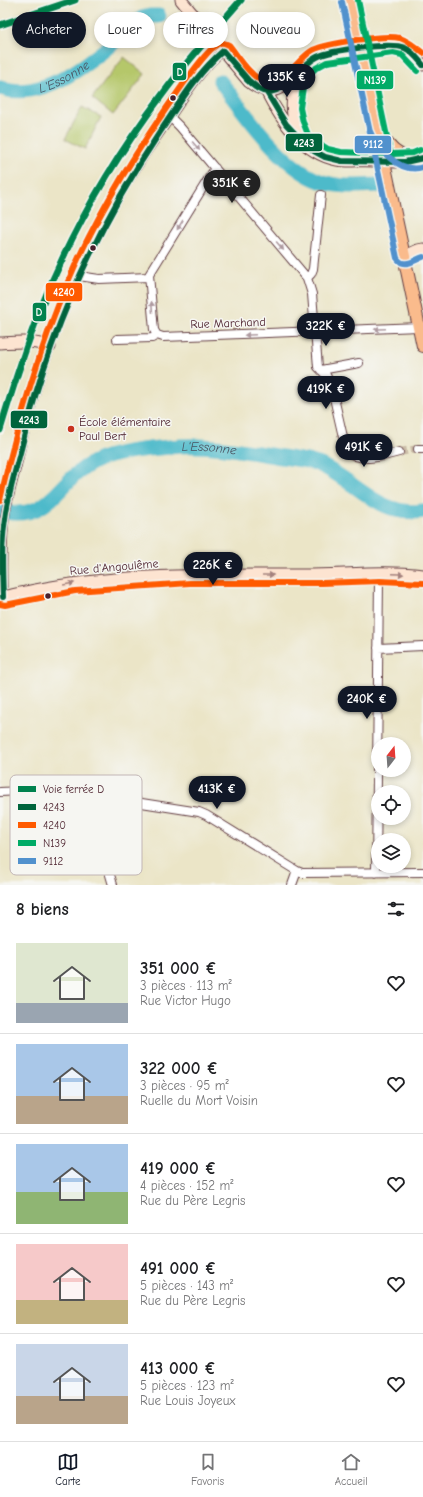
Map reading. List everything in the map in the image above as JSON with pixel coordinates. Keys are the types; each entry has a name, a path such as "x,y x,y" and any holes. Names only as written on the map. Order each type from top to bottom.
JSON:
{"main road":[{"path":"350,0 423,346"},
{"path":"378,131 398,155 419,159"},
{"path":"367,160 372,152 378,131"}],"street":[{"path":"181,0 249,82 266,92 283,87 311,61 325,54 393,45 406,48 423,65"},
{"path":"1,597 5,522 31,403 50,347 79,276 122,191 151,144 170,117 200,76 223,51"},
{"path":"296,76 292,108 293,117 303,142"},
{"path":"266,92 286,123 303,142 325,156 334,159 367,160 385,166 419,159"},
{"path":"170,117 215,168 307,278 312,294 318,366 326,375 332,389 346,450 350,454 364,458 399,452"},
{"path":"157,335 154,330 149,274 215,168"},
{"path":"307,278 313,269 321,195"},
{"path":"405,256 423,249"},
{"path":"79,276 99,279 149,277"},
{"name":"Rue Marchand","path":"117,339 152,338 157,335 163,337 419,327"},
{"path":"0,343 30,342 40,343 50,347"},
{"path":"321,370 359,363"},
{"path":"376,833 380,573"},
{"name":"Rue d'Angoulême","path":"1,597 74,582 190,575 322,575 380,573 423,575"},
{"path":"378,648 423,646"},
{"path":"0,792 10,792"},
{"path":"142,802 191,810 206,815 302,873 371,872"},
{"path":"292,885 297,871"},
{"path":"411,872 423,872"},
{"path":"109,875 112,885"}],"green space":[{"path":"124,57 145,74 113,115 92,98"},
{"path":"82,107 101,117 85,149 65,139"}],"waterway":[{"name":"L'Essonne","path":"0,88 20,91 39,88 58,81 95,58 142,18 159,16"},
{"name":"L'Essonne","path":"220,81 265,138 278,152 306,174 320,181 335,185 380,185"},
{"name":"L'Essonne","path":"0,511 17,513 31,511 43,506 81,470 103,458 136,451 180,446 206,446 231,449 318,464 380,503 394,509 408,512 423,511"}],"tunnel":[{"path":"399,452 418,449"}],"rail line":[{"name":"D","path":"0,25 75,0"},
{"name":"D","path":"0,430 23,356 39,313 64,256 93,200 126,146 162,95 190,59 241,0"}],"transit line":[{"name":"N139","path":"358,0 392,160"},
{"name":"9112","path":"342,2 397,258 403,263 409,263 423,257"},
{"name":"4240","path":"0,500 13,445 37,364 56,310 79,257 105,205 135,155 184,83 206,55 220,43 229,45 245,66 255,76 260,80 271,83 278,81 313,50 343,42 370,38 393,37 409,42 423,53"},
{"name":"4243","path":"247,80 262,91 275,91 281,88 317,57 324,54 375,46 398,46 408,49 423,65"},
{"name":"4243","path":"223,51 248,80 259,89 266,91 286,124 304,143 325,157 342,161 405,162 423,158"},
{"name":"4243","path":"3,597 2,548 8,500 12,482 33,403 46,362 77,282 95,243 137,168 189,89 205,69 223,51"},
{"name":"N139","path":"417,71 402,55 393,53 327,62 316,68 304,80 300,108 303,122 309,137 328,149 341,152 392,154 413,153 420,150"},
{"name":"9112","path":"369,129 377,144 398,164 414,168 423,167"},
{"name":"4240","path":"0,604 5,605 75,591 190,583 322,583 380,581 423,583"}],"place":[{"name":"École élémentaire Paul Bert","path":"71,429"}]}
